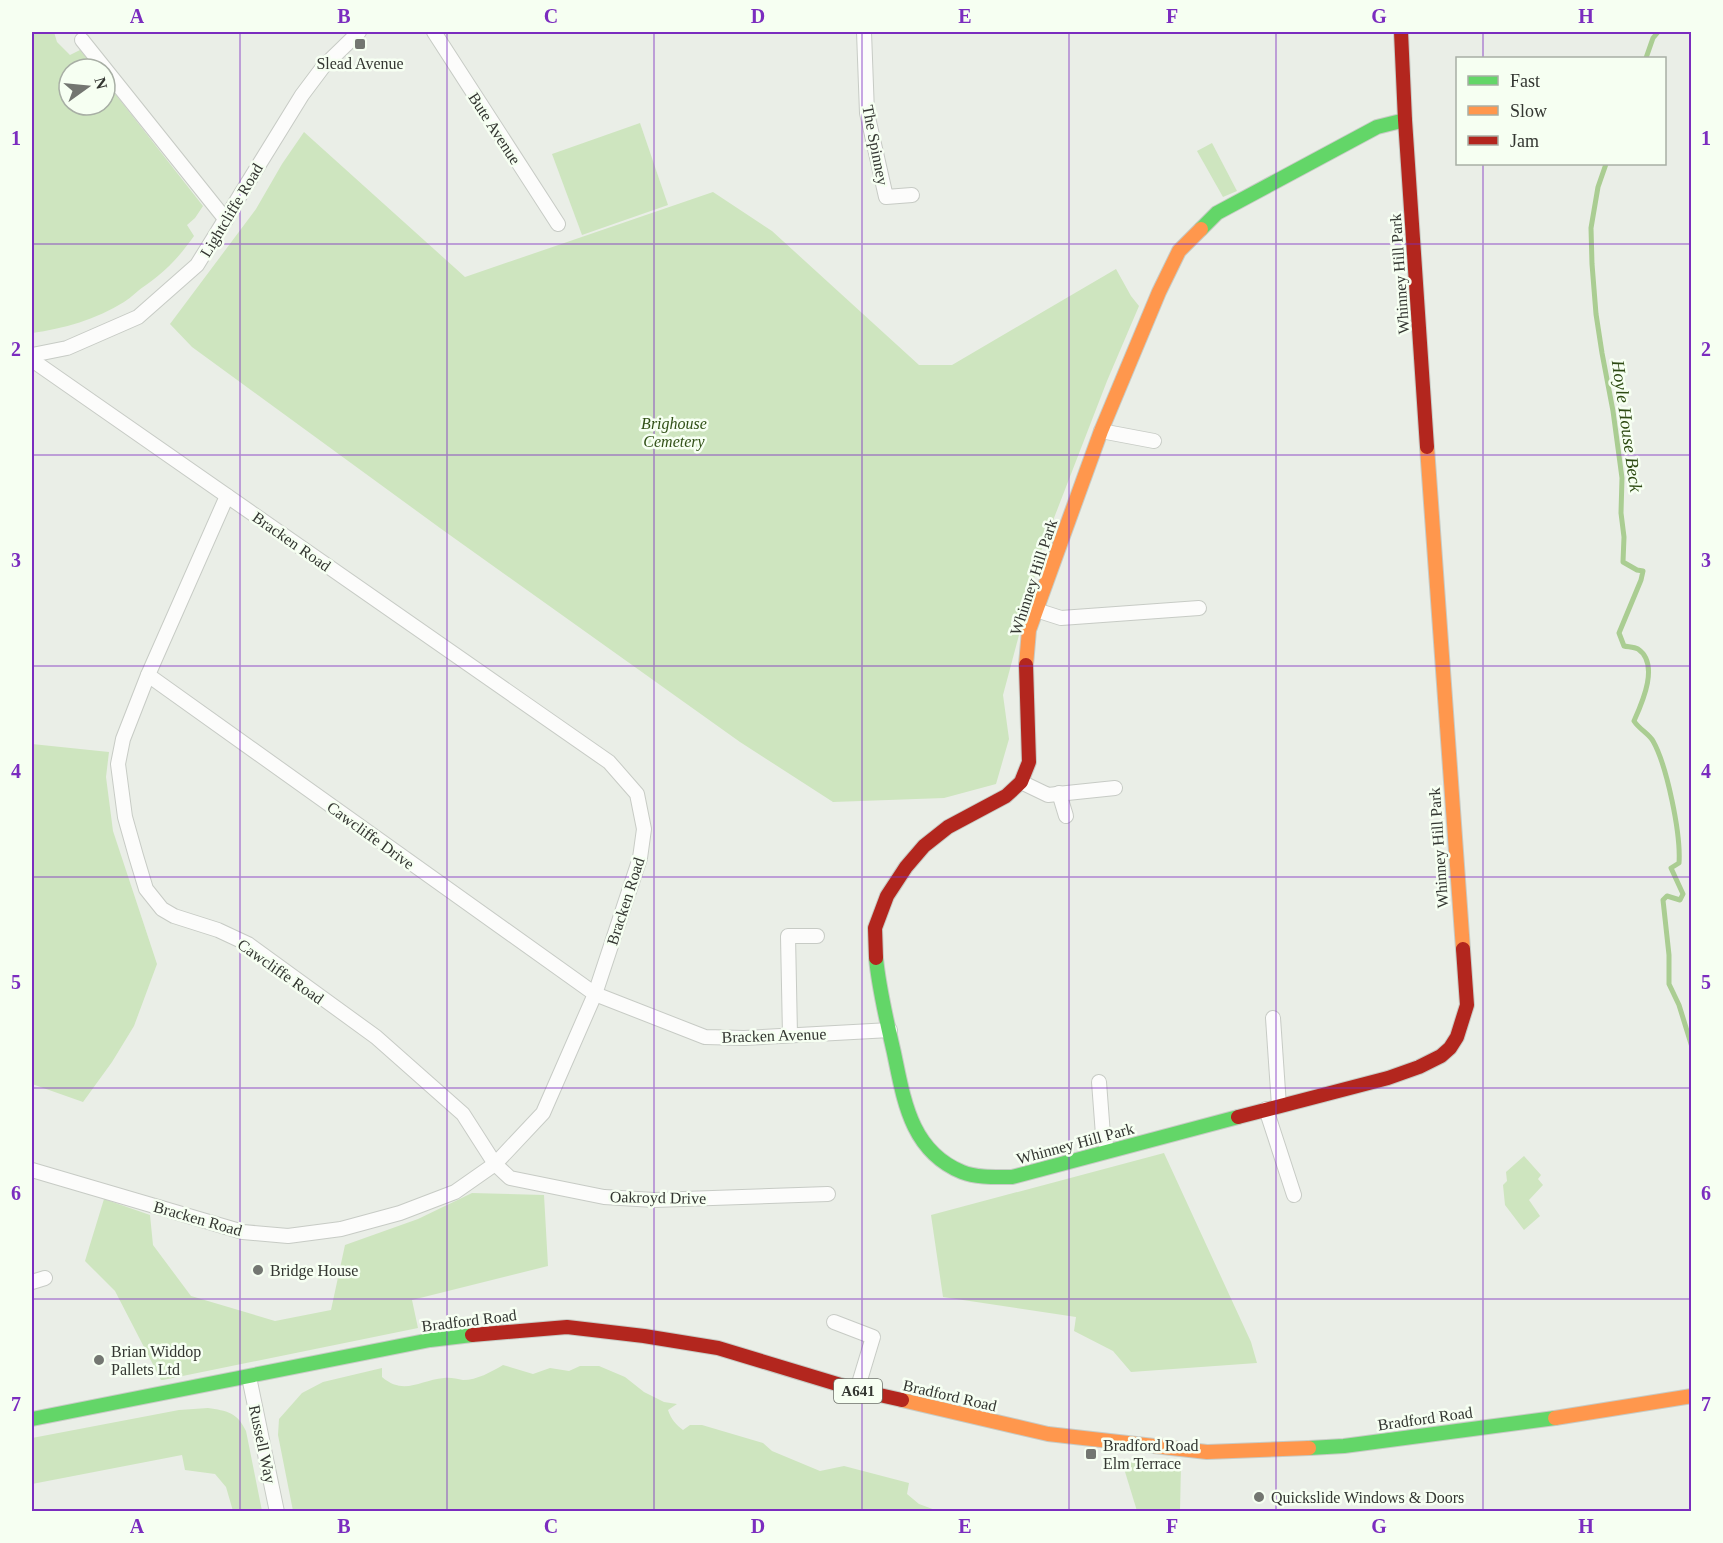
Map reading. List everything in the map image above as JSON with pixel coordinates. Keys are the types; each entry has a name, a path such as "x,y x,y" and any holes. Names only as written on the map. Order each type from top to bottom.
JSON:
{"street":[{"name":"Lightcliffe Road","path":"32,355 67,348 138,316 197,265 302,95 323,67 359,32"},
{"name":"Bute Avenue","path":"434,32 558,224"},
{"name":"The Spinney","path":"864,32 867,113 886,197 912,195"},
{"name":"Whinney Hill Park","path":"1401,32 1445,714 1467,1005 1463,1023 1455,1041 1445,1053 1430,1063 1388,1078 1012,1177 986,1177 962,1172 939,1158 922,1141 910,1120 880,991 876,960 875,928 887,896 906,867 924,846 948,827 1006,796 1021,782 1029,762 1026,664 1029,630 1101,431 1159,292 1179,252 1217,213 1377,127 1405,120"},
{"path":"82,40 226,220"},
{"name":"Bracken Road","path":"32,360 609,762 637,794 644,830 640,858 595,994 543,1113 495,1164 455,1192 400,1213 341,1229 288,1236 243,1232 32,1170"},
{"path":"1101,431 1154,441"},
{"name":"Cawcliffe Road","path":"227,496 148,675 123,739 118,764 125,817 146,889 168,913 218,930 248,944 376,1037 463,1114 495,1164"},
{"path":"1036,610 1061,618 1199,608"},
{"name":"Cawcliffe Drive","path":"148,675 595,994"},
{"path":"1021,782 1048,795 1115,788"},
{"path":"1059,794 1066,816"},
{"path":"790,1035 788,936 817,936"},
{"name":"Bracken Avenue","path":"595,994 705,1037 744,1038 890,1030"},
{"path":"1274,1018 1273,1107 1294,1195"},
{"path":"1099,1082 1103,1135 1108,1150"},
{"name":"Oakroyd Drive","path":"495,1164 510,1178 604,1197 654,1200 828,1194"},
{"path":"834,1322 873,1337 856,1390"},
{"name":"Bradford Road","path":"32,1419 430,1340 492,1332 567,1327 718,1348 856,1390 1048,1434 1207,1452 1344,1446 1568,1416 1692,1396"},
{"name":"Russell Way","path":"249,1377 277,1512"}],"green space":[{"path":"32,32 54,32 57,42 70,55 80,50 86,57 57,57 57,117 117,117 117,96 203,206 187,225 194,236 183,250 160,274 127,300 80,322 32,333"},
{"path":"640,123 668,205 582,235 552,154"},
{"name":"Brighouse Cemetery","path":"304,132 465,277 713,192 772,231 919,365 952,365 1116,269 1139,306 1107,381 1042,549 1003,695 1009,739 996,784 944,798 833,802 740,742 440,528 192,347 170,324 256,209"},
{"path":"1212,143 1237,191 1223,197 1197,151"},
{"path":"32,744 109,752 106,777 113,831 157,964 134,1026 83,1102 32,1084"},
{"path":"1164,1153 1251,1342 1257,1363 1131,1372 1113,1351 1074,1331 1076,1317 943,1297 931,1215"},
{"path":"1524,1156 1541,1175 1538,1179 1543,1185 1529,1200 1540,1216 1524,1230 1505,1205 1503,1185 1507,1181 1506,1172"},
{"path":"472,1193 544,1195 548,1266 412,1300 418,1328 163,1380 115,1291 85,1261 104,1199 150,1215 153,1245 191,1296 275,1321 331,1310 345,1245 418,1219"},
{"path":"503,1365 533,1374 550,1368 569,1371 580,1366 599,1366 625,1377 644,1392 664,1402 677,1404 668,1410 674,1422 683,1430 690,1425 702,1425 763,1443 772,1451 820,1471 844,1466 909,1483 907,1494 919,1504 938,1511 293,1511 278,1435 279,1419 302,1393 323,1382 382,1368 382,1377 390,1383 405,1386 444,1378 473,1379"},
{"path":"208,1408 231,1414 243,1425 262,1511 233,1511 226,1487 215,1474 185,1470 182,1455 32,1484 32,1438 179,1410"},
{"path":"1122,1462 1181,1465 1180,1511 1137,1511"}],"waterway":[{"name":"Hoyle House Beck","path":"1646,57 1653,38 1658,32"},
{"name":"Hoyle House Beck","path":"1606,165 1598,187 1591,228 1596,314 1622,478 1623,562 1643,571 1619,633 1624,646 1638,649 1648,664 1647,684 1634,721 1651,738 1658,752 1668,783 1675,818 1679,863 1671,868 1683,894 1680,900 1667,896 1663,900 1669,955 1669,984 1679,1005 1692,1047"}],"traffic: fast":[{"path":"1201,229 1217,213 1377,127 1405,120"},
{"path":"876,958 879,982 906,1106 921,1138 931,1151 945,1163 962,1172 980,1176 1012,1177 1238,1117"},
{"path":"32,1419 430,1340 472,1335"},
{"path":"1309,1448 1344,1446 1555,1418"}],"traffic: slow":[{"path":"1026,665 1029,630 1101,431 1159,292 1179,251 1201,229"},
{"path":"1427,447 1463,949"},
{"path":"1555,1418 1692,1396"},
{"path":"902,1400 1048,1434 1207,1452 1309,1448"}],"traffic: jam":[{"path":"1401,32 1427,447"},
{"path":"876,958 875,928 887,896 906,867 924,846 948,827 1006,796 1021,782 1029,762 1026,665"},
{"path":"1238,1117 1388,1078 1441,1056 1457,1037 1467,1005 1463,949"},
{"path":"472,1335 567,1327 644,1336 718,1348 857,1390 902,1400"}],"place":[{"name":"Slead Avenue","path":"360,44"},
{"name":"Bridge House","path":"258,1270"},
{"name":"Brian Widdop Pallets Ltd","path":"99,1360"},
{"name":"Bradford Road Elm Terrace","path":"1091,1454"},
{"name":"Quickslide Windows & Doors","path":"1259,1497"}]}
